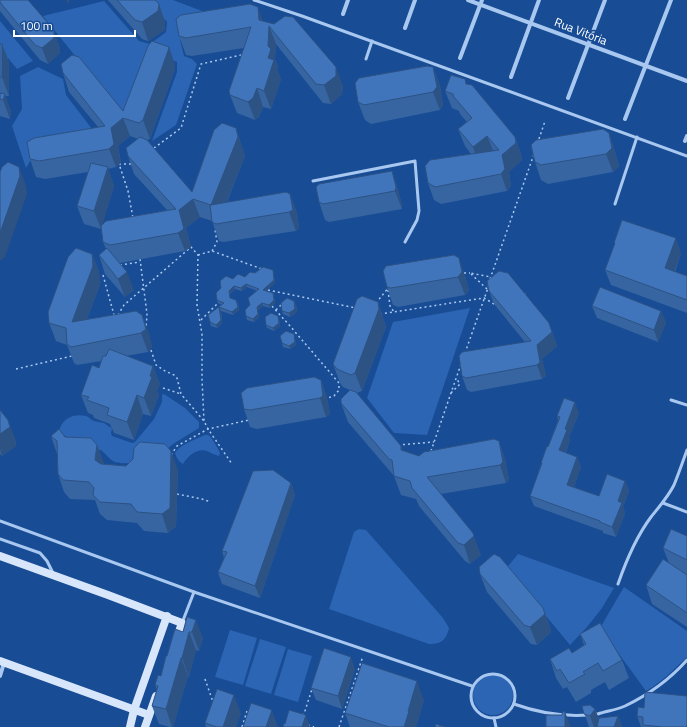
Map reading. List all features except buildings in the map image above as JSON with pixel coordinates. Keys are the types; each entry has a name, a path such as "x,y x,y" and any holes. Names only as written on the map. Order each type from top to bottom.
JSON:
{"main road":[{"path":"0,556 182,623 173,649"},
{"path":"130,727 134,710 166,616"},
{"path":"2,662 149,715"},
{"path":"145,727 160,686"}],"street":[{"path":"343,14 348,0"},
{"path":"405,28 415,0"},
{"name":"Rua Vitória","path":"468,0 481,2 531,23 687,81"},
{"path":"511,77 539,0"},
{"path":"568,98 605,0"},
{"path":"625,119 671,0"},
{"path":"460,58 481,2"},
{"path":"685,141 687,136"},
{"path":"0,676 2,662"}],"lane":[{"path":"254,0 372,41 687,156"},
{"path":"366,59 372,41"},
{"path":"615,204 637,137"},
{"path":"313,181 415,161 419,211 417,220 405,242"},
{"path":"671,400 687,406"},
{"path":"618,584 625,565 643,530 674,485 687,450"},
{"path":"663,503 687,512"},
{"path":"0,521 194,592 472,686"},
{"path":"0,539 40,553 55,575"},
{"path":"182,623 194,592"},
{"path":"514,704 530,710 549,714 574,716 598,714 624,706 649,693 669,678 687,660"},
{"path":"493,673 503,675 512,683 515,690 514,704 506,714 500,717 494,718 481,715 472,705 472,686 486,674 493,673"},
{"path":"494,718 496,727"}],"path":[{"path":"152,150 181,128 201,64 247,54"},
{"path":"538,143 545,121"},
{"path":"464,356 535,150"},
{"path":"132,164 119,164 128,191 133,219"},
{"path":"212,251 217,242 215,226"},
{"path":"102,275 115,318 124,305 191,247 198,255 197,305 202,334 204,421"},
{"path":"198,255 212,251 264,270"},
{"path":"115,265 140,261 147,314 146,332"},
{"path":"495,267 496,273"},
{"path":"460,273 470,273 491,277"},
{"path":"470,273 487,289"},
{"path":"373,306 393,284"},
{"path":"487,289 492,284"},
{"path":"388,288 390,306 394,312"},
{"path":"268,290 358,308"},
{"path":"521,297 528,292"},
{"path":"276,310 286,299 288,294"},
{"path":"376,315 484,298 494,304"},
{"path":"200,321 218,303"},
{"path":"272,306 339,383 340,390 334,396 327,398"},
{"path":"151,350 156,365 178,378 181,394 204,421 232,464"},
{"path":"16,369 74,356"},
{"path":"429,455 461,363"},
{"path":"451,393 460,384 456,378"},
{"path":"163,388 181,394"},
{"path":"170,457 177,446 208,429 249,420"},
{"path":"392,445 434,442"},
{"path":"177,494 211,502"},
{"path":"339,727 365,650"},
{"path":"205,680 214,705"},
{"path":"299,717 304,714 313,686"},
{"path":"242,727 247,711"},
{"path":"307,725 314,727"}],"shaded area":[{"path":"147,0 173,0 234,23 185,32 180,40 184,56 192,59 197,64 176,125 152,141 177,72 177,62 157,55 129,123 43,16 104,1 139,41 150,44 166,32 167,22"},
{"path":"0,21 33,61 17,69 8,58 0,58"},
{"path":"38,67 63,79 66,95 102,142 35,153 26,168 12,126 22,109 20,76"},
{"path":"470,308 427,435 394,433 367,398 393,322"},
{"path":"164,394 185,408 199,422 199,428 167,449 131,463 120,463 111,460 101,450 78,445 59,432 60,427 65,420 72,416 81,415 87,416 94,421 104,423 112,428 112,436 132,443 135,442 154,419 162,402 162,395"},
{"path":"205,435 210,436 220,453 219,456 203,450 196,452 187,458 183,464 180,462 175,453 188,442"},
{"path":"359,529 366,530 443,618 449,628 443,640 437,643 429,644 329,609 354,532"},
{"path":"518,554 614,588 602,608 570,645 505,570"},
{"path":"624,587 687,631 687,657 663,679 646,691 600,628"},
{"path":"230,630 257,638 243,685 215,677"},
{"path":"260,639 286,647 271,694 245,686"},
{"path":"288,649 312,656 298,702 274,695"},
{"path":"493,675 501,677 507,681 511,687 513,695 511,703 507,709 501,713 493,715 485,713 479,709 475,703 473,695 475,687 479,681 485,677"}]}
